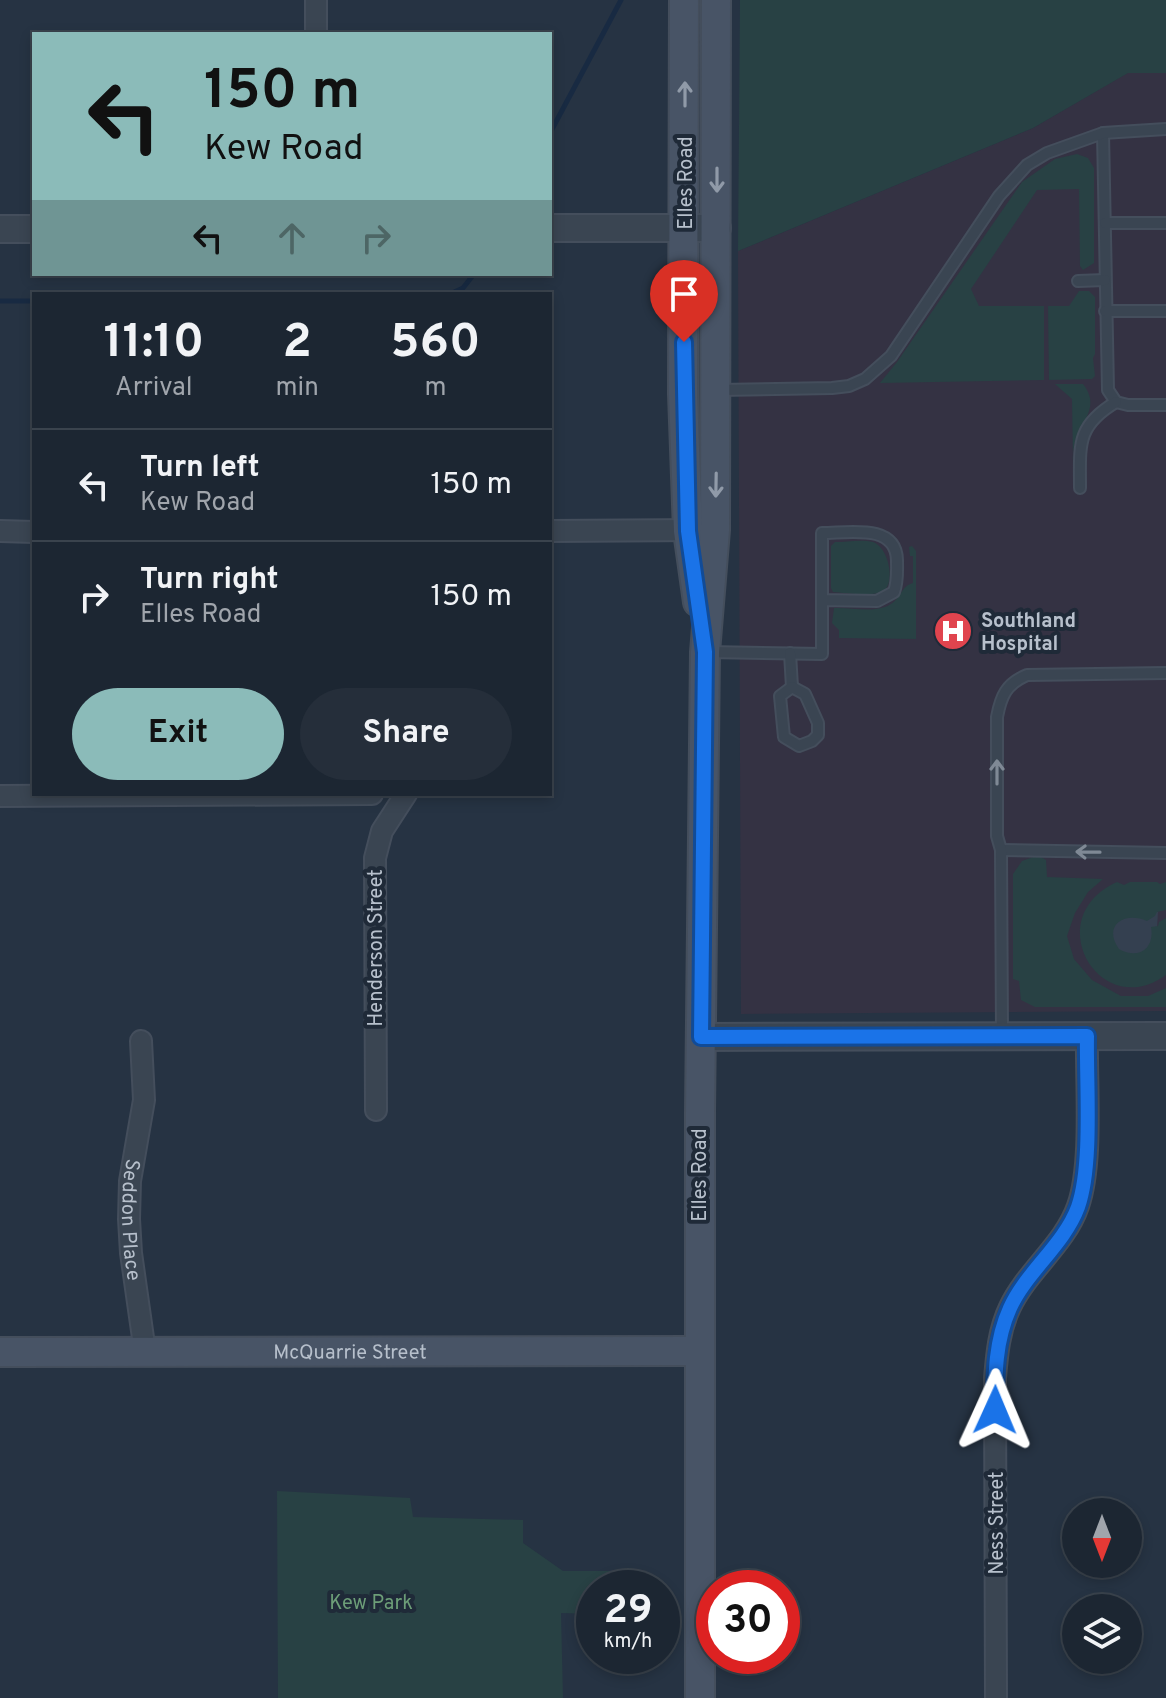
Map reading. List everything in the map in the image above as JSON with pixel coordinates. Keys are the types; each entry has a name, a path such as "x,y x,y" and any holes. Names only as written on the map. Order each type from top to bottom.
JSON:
{"main road":[{"name":"Elles Road","path":"684,0 683,394 702,530 705,652 700,1698"},
{"name":"Elles Road","path":"702,530 717,390 716,0"},
{"name":"McQuarrie Street","path":"0,1352 700,1351"}],"street":[{"path":"316,0 316,32"},
{"path":"552,228 717,228"},
{"path":"0,229 32,229"},
{"path":"683,394 717,390"},
{"path":"552,531 702,530"},
{"path":"0,531 32,532"},
{"path":"0,796 32,796"},
{"name":"Henderson Street","path":"376,1110 375,858 382,831 405,796"},
{"name":"Ness Street","path":"996,1698 995,1378 998,1341 1011,1306 1077,1209 1086,1156 1087,1036"},
{"path":"701,1037 1166,1036"},
{"name":"Seddon Place","path":"141,1041 144,1100 130,1181 129,1219 145,1352"}],"lane":[{"path":"717,390 832,388 849,386 865,379 891,356 974,231 1014,177 1027,165 1047,153 1103,133 1166,129"},
{"path":"1103,133 1108,390 1116,402 1166,405"},
{"path":"1105,223 1166,223"},
{"path":"1078,281 1105,280"},
{"path":"1105,311 1166,311"},
{"path":"1080,488 1078,446 1086,428 1098,413 1116,402"},
{"path":"705,652 822,654 822,600 822,533 874,533 892,542 896,549 897,583 894,592 877,601 822,600"},
{"path":"790,653 792,687"},
{"path":"1002,1036 1001,850 997,836 997,717 1000,701 1014,680 1027,675 1166,673"},
{"path":"792,687 805,694 818,723 818,735 799,746 784,737 781,728 780,696 792,687"},
{"path":"1001,850 1166,853"}],"shaded area":[{"name":"Southland Hospital","path":"1129,72 1166,73 1166,1011 741,1014 738,251 1033,128"},
{"path":"1109,909 1158,912 1155,961 1106,957"}],"green space":[{"path":"740,0 1166,0 1166,73 1128,73 1033,128 738,251"},
{"path":"1077,154 1088,158 1094,168 1094,263 1083,270 1080,266 1079,189 1037,190 971,289 979,306 1044,306 1044,380 880,383 1022,182 1055,159"},
{"path":"1079,291 1089,291 1095,297 1095,376 1092,379 1049,380 1048,306 1069,306"},
{"path":"1055,384 1083,384 1089,394 1089,411 1077,438 1073,461 1072,399"},
{"path":"835,542 873,542 883,550 890,572 884,591 867,594 833,592 831,546"},
{"path":"909,547 916,551 916,639 839,638 839,630 832,623 834,608 885,607 913,583 913,556 910,556"},
{"path":"1033,857 1046,860 1047,877 1103,879 1088,892 1075,913 1067,936 1074,959 1092,980 1121,996 1148,996 1166,988 1166,1007 1035,1007 1021,1000 1019,981 1013,979 1013,874 1022,861"},
{"path":"1117,882 1124,885 1130,882 1166,882 1166,910 1157,912 1147,921 1124,919 1118,922 1113,933 1119,949 1139,953 1148,947 1151,927 1158,926 1166,918 1166,975 1142,986 1119,986 1101,976 1087,960 1080,940 1082,918 1094,898"},
{"name":"Kew Park","path":"277,1491 410,1498 413,1517 523,1520 523,1543 563,1571 576,1571 576,1613 561,1613 563,1698 278,1698"}],"waterway":[{"path":"552,129 621,0"},
{"path":"454,292 463,288 472,276"},
{"path":"0,301 32,301"}],"place":[{"name":"Southland Hospital","path":"953,631"}],"route":[{"path":"684,342 688,531 705,652 701,1037 1087,1036 1083,1186 1077,1209 1011,1306 998,1341 995,1410"}]}
